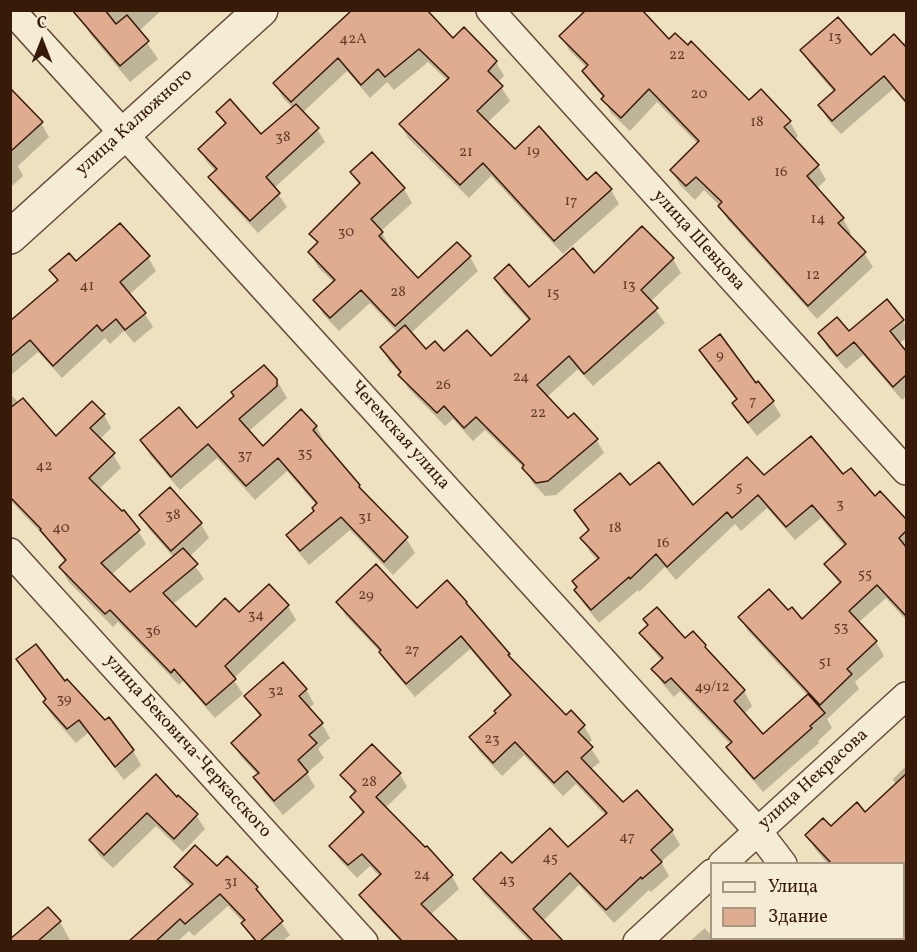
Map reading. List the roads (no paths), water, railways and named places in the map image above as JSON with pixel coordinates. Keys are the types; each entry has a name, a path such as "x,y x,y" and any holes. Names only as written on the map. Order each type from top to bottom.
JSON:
{"street":[{"name":"Чегемская улица","path":"11,10 757,830 781,862"},
{"name":"улица Калюжного","path":"10,237 261,10"},
{"name":"улица Шевцова","path":"490,10 906,471"},
{"name":"улица Бековича-Черкасского","path":"10,552 364,942"},
{"name":"улица Некрасова","path":"724,862 906,696"},
{"path":"637,942 710,874"}]}
